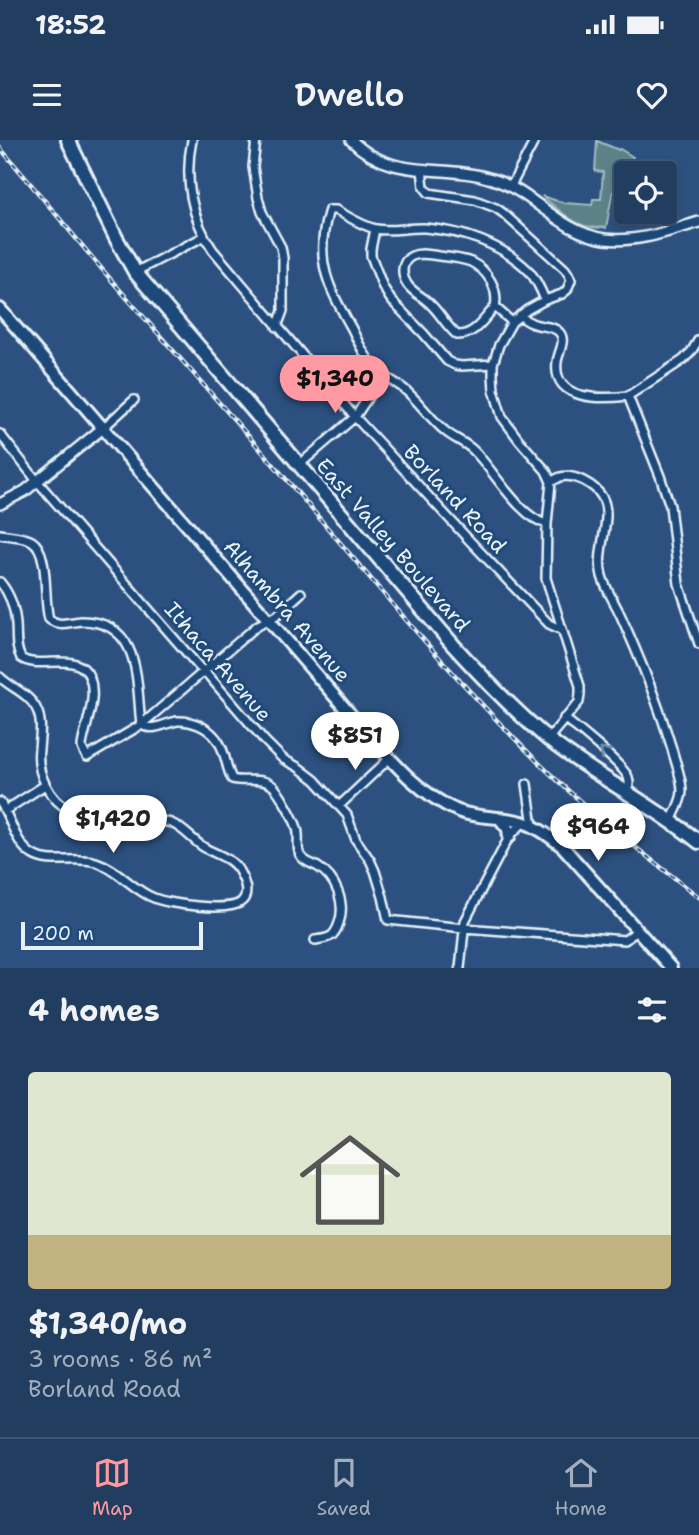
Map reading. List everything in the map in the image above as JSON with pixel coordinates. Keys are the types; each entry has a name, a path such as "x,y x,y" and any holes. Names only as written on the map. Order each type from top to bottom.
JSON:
{"main road":[{"name":"East Valley Boulevard","path":"68,140 135,272 453,645 503,698 548,739 699,842"},
{"name":"Alhambra Avenue","path":"1,312 390,758 423,789 447,805 473,816 528,824 563,847 671,968"},
{"path":"500,819 508,829 509,838"}],"street":[{"name":"Borland Road","path":"192,140 189,159 191,199 203,237 355,417 549,624 562,630"},
{"path":"256,140 253,167 258,198 262,212 281,247 283,258 283,311 277,327"},
{"path":"351,140 379,160 398,167 472,175 511,186 564,224 587,235 624,240 699,222"},
{"path":"511,186 535,140"},
{"path":"422,170 424,187 429,193 475,200 496,208 565,269 571,280 562,294 545,300 512,322 499,345 493,364 494,390 502,417 546,471 551,482 546,578 580,686 580,694 579,702 548,739"},
{"path":"545,300 526,269 500,250 477,239 425,228 375,229 336,210 329,210 322,235 327,282 367,358 383,375 405,390 444,431 471,447 502,486 537,522 547,524"},
{"path":"375,229 371,256 391,300 447,361 462,366 493,364"},
{"path":"135,272 203,237"},
{"path":"419,254 471,262 482,270 494,285 497,295 495,307 472,332 457,335 430,303 411,289 403,270 404,264 408,258 419,254"},
{"path":"495,307 512,322"},
{"path":"520,315 532,324 552,328 561,334 563,341 556,365 558,375 566,388 593,398 628,396 683,360 699,339"},
{"path":"299,465 355,417 383,375"},
{"path":"628,396 670,506 679,584 699,644"},
{"path":"0,504 37,481 134,400"},
{"name":"Ithaca Avenue","path":"0,434 37,481 265,741 283,759 315,780 347,816 356,840 375,871 388,920 464,928"},
{"path":"551,482 560,477 582,480 601,495 606,506 601,544 601,575 663,719 681,781 681,797 671,821"},
{"path":"0,534 30,539 40,551 46,610 50,620 57,624 81,621 103,625 116,632 128,644 134,659 141,725"},
{"path":"0,582 14,609 16,647 21,657 31,662 70,663 85,671 90,678 92,694 82,747 87,757 141,725 258,625 277,615 301,593"},
{"path":"0,677 27,696 35,706 40,718 39,764 45,785 55,799 84,817 99,820 161,821 179,828 198,844 235,865 241,874 246,895 242,902 224,907 168,902 152,897 100,863 79,859 41,859 30,854 19,842 0,802"},
{"path":"564,718 627,775 628,794"},
{"path":"141,725 150,728 178,721 203,726 221,745 227,771 232,779 240,782 264,781 273,786 297,828 300,856 329,876 339,896 341,919 336,933 329,938 315,940"},
{"path":"339,806 390,758"},
{"path":"460,968 464,928 470,912 509,838 528,824 527,784"},
{"path":"5,810 45,785"},
{"path":"464,928 625,940 638,930"}],"green space":[{"path":"597,141 633,157 630,161 614,161 614,190 606,228 579,223 563,214 542,196 564,203 592,205 593,199 601,199 603,172 595,171"}],"railway":[{"path":"0,148 407,621 506,730 579,800 699,897"}]}
